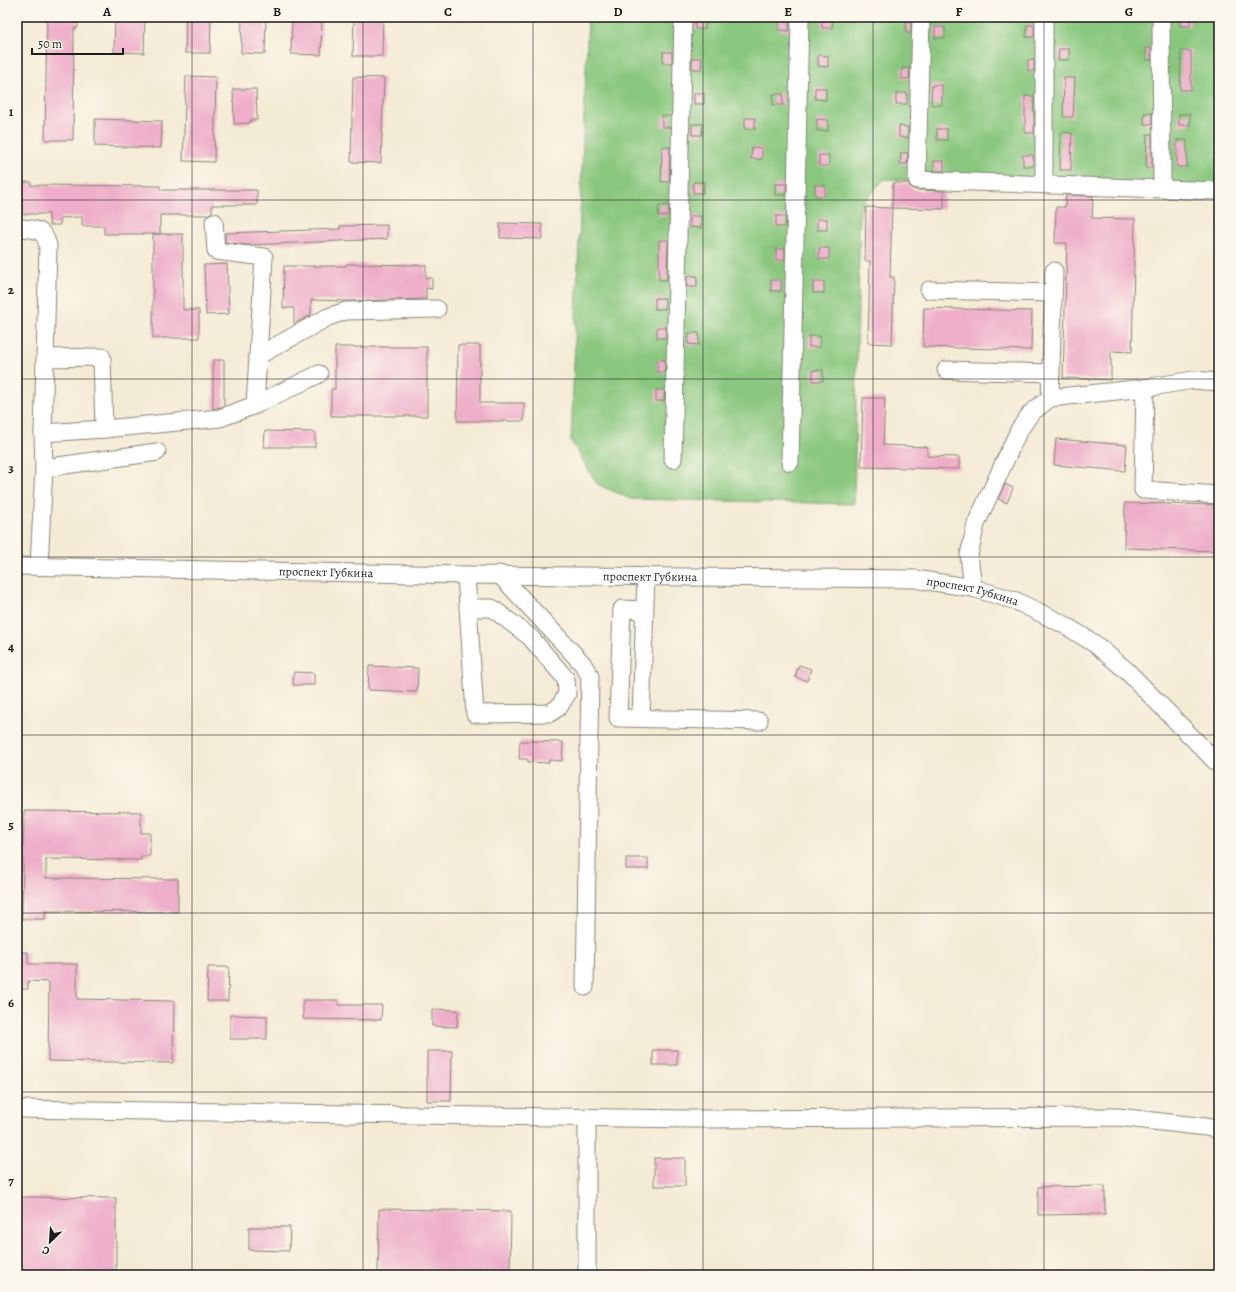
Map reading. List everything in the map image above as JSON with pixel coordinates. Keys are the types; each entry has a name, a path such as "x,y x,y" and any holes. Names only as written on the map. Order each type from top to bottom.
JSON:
{"street":[{"path":"673,459 683,17"},
{"path":"790,462 800,17"},
{"path":"921,17 917,180 1219,191"},
{"path":"1044,17 1044,184"},
{"path":"1161,17 1162,188"},
{"path":"214,222 216,251 264,257 255,404"},
{"path":"23,228 40,231 45,236 48,245 43,432 44,468 39,566"},
{"path":"1050,398 1054,271"},
{"path":"929,290 1053,293"},
{"path":"258,356 336,314 346,312 437,310"},
{"path":"46,358 102,357 104,429"},
{"path":"946,370 1051,372"},
{"path":"43,432 104,429 220,418 255,404 319,374"},
{"path":"973,588 969,555 976,524 1019,430 1031,413 1050,398 1145,388 1193,380 1219,382"},
{"path":"1145,388 1143,490 1219,495"},
{"path":"44,468 157,452"},
{"name":"проспект Губкина","path":"17,566 466,575 499,574 915,579 973,588 1016,601 1063,624 1095,644 1127,671 1219,765"},
{"path":"499,574 582,663 590,676 585,987"},
{"path":"466,575 468,608 475,714 550,713 559,707 567,694 566,679 530,637 492,608 468,608"},
{"path":"641,718 646,576"},
{"path":"644,610 622,610 618,718 759,721"},
{"path":"17,1109 690,1119 1118,1118 1206,1127 1219,1130"},
{"path":"587,1117 587,1275"}],"green space":[{"path":"588,17 1219,17 1219,194 884,179 860,206 854,504 631,499 597,484 571,441"}],"building":[{"path":"47,17 78,17 78,28 74,28 73,140 45,140"},
{"path":"115,17 145,17 144,53 114,52"},
{"path":"186,17 211,17 210,53 185,53"},
{"path":"242,17 266,17 265,54 241,53"},
{"path":"292,17 322,17 321,55 291,54"},
{"path":"354,17 383,17 382,56 353,56"},
{"path":"822,17 833,17 832,28 822,28"},
{"path":"1180,17 1190,17 1190,26 1180,26"},
{"path":"695,18 705,18 705,29 695,29"},
{"path":"779,19 789,19 789,31 779,30"},
{"path":"906,22 911,22 911,33 906,33"},
{"path":"1027,25 1034,25 1034,37 1026,37"},
{"path":"935,27 945,27 945,38 935,38"},
{"path":"1146,48 1151,48 1151,60 1146,60"},
{"path":"1059,49 1069,49 1069,60 1058,60"},
{"path":"1181,51 1191,51 1191,90 1180,90"},
{"path":"663,52 672,52 672,63 663,63"},
{"path":"818,55 828,56 828,67 818,66"},
{"path":"692,58 702,58 701,69 692,69"},
{"path":"1028,60 1034,60 1034,71 1028,71"},
{"path":"902,68 910,68 909,79 902,79"},
{"path":"186,76 216,77 214,162 183,161"},
{"path":"353,77 384,78 381,163 351,162"},
{"path":"1064,78 1075,78 1073,117 1063,117"},
{"path":"932,85 942,85 942,105 931,105"},
{"path":"815,88 826,88 826,100 815,99"},
{"path":"233,89 256,89 257,120 250,120 250,123 234,124"},
{"path":"694,93 704,93 704,104 694,104"},
{"path":"896,93 907,93 907,104 896,104"},
{"path":"773,94 783,94 783,105 773,105"},
{"path":"1025,96 1034,96 1034,133 1025,133"},
{"path":"1144,113 1152,113 1152,124 1144,124"},
{"path":"1179,114 1190,114 1190,125 1179,125"},
{"path":"662,116 671,116 671,127 662,127"},
{"path":"745,118 755,118 755,129 745,129"},
{"path":"95,119 162,121 161,148 95,146"},
{"path":"817,119 828,120 828,131 817,131"},
{"path":"692,124 703,124 702,135 692,135"},
{"path":"899,126 908,127 908,138 899,137"},
{"path":"937,129 947,129 947,140 937,140"},
{"path":"1061,132 1072,133 1071,170 1060,170"},
{"path":"1147,134 1152,134 1152,168 1146,168"},
{"path":"1177,140 1187,140 1187,167 1177,167"},
{"path":"662,147 670,147 669,182 661,182"},
{"path":"752,147 762,148 762,159 751,159"},
{"path":"901,153 908,153 907,164 900,164"},
{"path":"819,155 829,155 829,166 819,166"},
{"path":"1023,155 1033,155 1033,166 1023,166"},
{"path":"934,161 944,161 944,171 934,171"},
{"path":"19,182 31,182 31,185 160,186 160,190 257,190 257,205 212,205 212,212 207,215 160,215 160,234 104,234 104,226 82,226 82,217 60,218 60,225 49,225 49,214 22,214 22,194 19,194"},
{"path":"693,182 704,182 703,193 693,193"},
{"path":"893,183 908,183 911,188 916,190 944,191 944,209 892,208"},
{"path":"775,184 786,184 786,195 775,195"},
{"path":"815,185 825,185 825,196 815,196"},
{"path":"1066,195 1093,196 1092,218 1135,219 1132,352 1111,351 1111,380 1063,378 1067,243 1055,243 1056,207 1065,207"},
{"path":"659,205 669,205 668,216 658,216"},
{"path":"866,207 892,208 890,277 894,277 892,344 868,343 870,261 865,261"},
{"path":"690,216 701,216 701,228 690,227"},
{"path":"776,216 786,216 785,227 776,227"},
{"path":"817,219 827,219 827,230 817,230"},
{"path":"500,223 542,224 542,239 500,238"},
{"path":"387,225 387,239 247,245 225,242 225,233 340,229 340,226"},
{"path":"153,234 183,234 183,310 199,310 199,338 153,338"},
{"path":"659,240 668,240 667,280 659,280"},
{"path":"819,248 829,248 829,259 819,259"},
{"path":"776,249 785,249 785,260 776,260"},
{"path":"227,264 229,314 206,315 204,265"},
{"path":"346,264 426,265 426,278 432,278 432,289 426,288 426,299 348,301 311,300 311,315 294,324 294,308 283,308 284,266 346,266"},
{"path":"687,276 697,276 697,287 687,287"},
{"path":"771,280 781,280 781,291 771,291"},
{"path":"813,282 824,282 824,293 813,293"},
{"path":"655,298 665,298 665,309 655,309"},
{"path":"924,308 1032,311 1031,350 923,347"},
{"path":"657,327 666,327 666,338 657,338"},
{"path":"689,333 699,333 699,345 688,344"},
{"path":"809,336 820,336 820,347 809,347"},
{"path":"458,345 480,345 480,403 524,403 524,421 457,421"},
{"path":"335,347 427,347 427,416 331,416 331,389 335,389"},
{"path":"213,360 224,360 224,406 213,409"},
{"path":"657,360 665,360 665,372 657,372"},
{"path":"813,370 823,370 823,381 813,381"},
{"path":"656,390 665,390 664,401 656,401"},
{"path":"863,398 885,398 883,445 927,447 927,456 959,457 959,469 861,467"},
{"path":"265,431 315,432 315,447 264,447"},
{"path":"1056,439 1127,445 1125,471 1054,465"},
{"path":"1005,484 1013,488 1007,503 998,499"},
{"path":"1125,503 1219,505 1219,551 1124,548"},
{"path":"799,665 811,669 807,681 795,677"},
{"path":"369,666 418,668 417,692 368,690"},
{"path":"294,672 314,673 314,685 293,685"},
{"path":"520,741 563,742 562,761 549,760 549,763 528,762 528,759 519,759"},
{"path":"24,811 141,812 141,833 150,833 150,856 141,856 141,860 46,859 46,878 178,879 178,912 45,911 45,919 22,919"},
{"path":"626,858 648,858 648,869 626,869"},
{"path":"17,952 28,952 28,964 77,964 77,999 174,1001 173,1063 48,1061 49,982 28,981 28,989 17,989"},
{"path":"208,967 229,967 228,1001 207,1001"},
{"path":"303,1000 338,1000 338,1005 382,1005 381,1020 303,1019"},
{"path":"432,1009 458,1010 457,1027 432,1026"},
{"path":"230,1015 267,1016 267,1039 230,1039"},
{"path":"653,1050 677,1050 677,1065 653,1065"},
{"path":"427,1051 452,1051 451,1101 427,1101"},
{"path":"654,1158 685,1158 685,1186 654,1186"},
{"path":"1105,1186 1105,1214 1038,1215 1038,1187"},
{"path":"17,1197 116,1198 116,1275 17,1275"},
{"path":"379,1209 511,1211 510,1275 378,1275"},
{"path":"249,1227 290,1227 289,1251 249,1250"}]}
